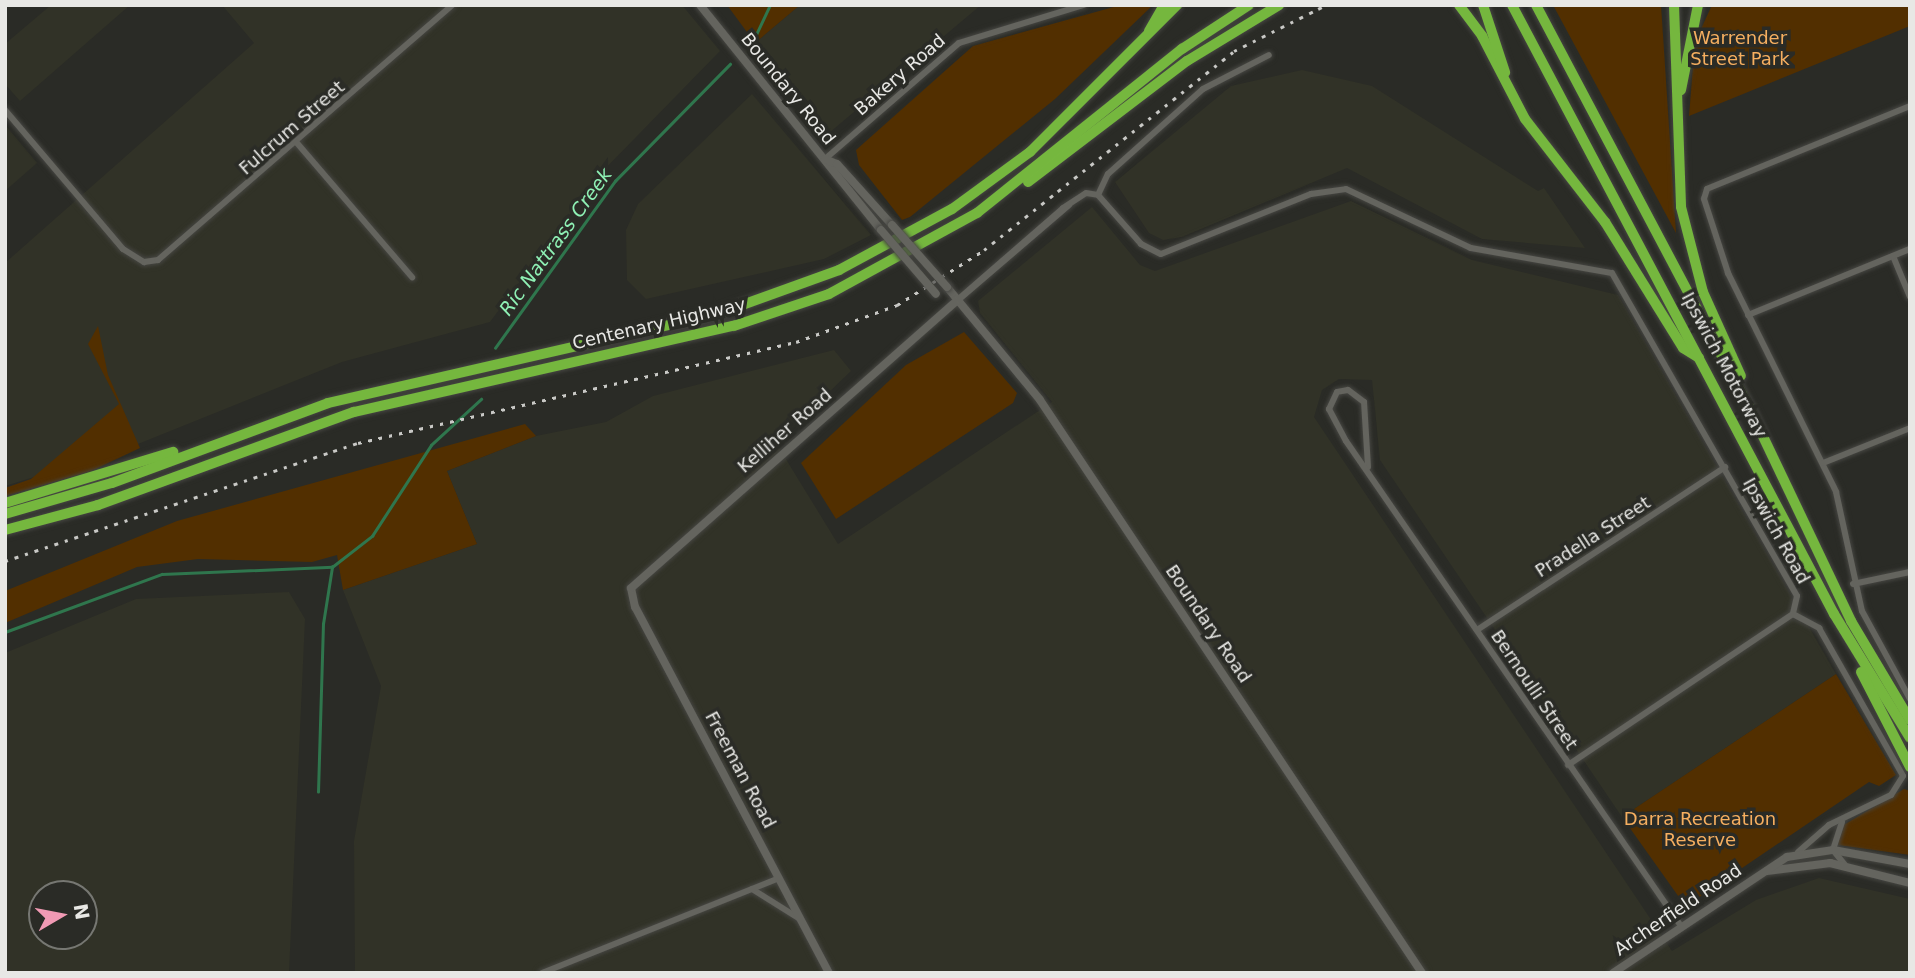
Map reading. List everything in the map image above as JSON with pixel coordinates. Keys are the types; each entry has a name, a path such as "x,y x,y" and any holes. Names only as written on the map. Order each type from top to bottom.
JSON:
{"highway":[{"path":"1147,36 1164,5"},
{"name":"Centenary Highway","path":"5,514 112,484 258,427 391,386 717,314 830,274 914,232 1007,170 1075,112 1177,5"},
{"name":"Centenary Highway","path":"5,530 98,505 354,412 767,316 893,264 995,199 1182,49 1249,5"},
{"path":"995,199 1010,195 1187,61 1279,5"},
{"path":"1459,5 1482,36 1515,102 1605,222 1683,348 1702,360"},
{"path":"1483,5 1515,102"},
{"name":"Ipswich Motorway","path":"1511,5 1702,360 1855,653 1910,738"},
{"name":"Ipswich Motorway","path":"1536,5 1749,407 1852,621 1910,720"},
{"path":"1674,5 1677,180 1690,248 1750,395 1749,407"},
{"path":"1675,105 1699,5"},
{"path":"5,503 258,427"},
{"path":"1855,653 1910,767"}],"street":[{"name":"Fulcrum Street","path":"5,110 123,249 144,262 168,252 452,5"},
{"name":"Boundary Road","path":"700,5 881,230 936,294 954,303"},
{"name":"Bakery Road","path":"825,159 959,43 1083,5"},
{"path":"1098,195 1108,174 1203,89 1269,55"},
{"path":"1910,106 1707,189 1719,248 1748,315 1823,463 1843,514 1853,584 1910,699"},
{"path":"297,142 412,277"},
{"name":"Boundary Road","path":"825,159 837,164 892,225 947,287 954,303 1040,400 1422,973"},
{"name":"Ipswich Road","path":"1098,195 1141,244 1161,254 1311,194 1346,189 1471,248 1598,268 1630,294 1797,596 1793,614"},
{"name":"Kelliher Road","path":"635,582 954,303 968,298 1069,205 1086,193 1098,195"},
{"path":"1748,315 1910,249"},
{"path":"1893,256 1910,297"},
{"name":"Bernoulli Street","path":"1368,467 1364,402 1348,390 1337,392 1330,400 1333,420 1368,467 1568,765 1681,926"},
{"path":"1823,463 1910,428"},
{"name":"Pradella Street","path":"1477,630 1725,467"},
{"path":"1853,584 1910,572"},
{"name":"Freeman Road","path":"635,582 635,607 828,973"},
{"path":"1568,765 1793,614 1819,628 1901,766 1899,788 1798,852"},
{"path":"1845,820 1833,850 1845,865"},
{"name":"Archerfield Road","path":"1613,973 1761,872 1798,852 1833,850 1910,864"},
{"name":"Archerfield Road","path":"1761,872 1799,863 1845,865 1910,883"},
{"path":"542,973 779,878"},
{"path":"752,889 800,919"}],"shaded area":[{"path":"51,5 130,5 20,101 5,84 5,44"},
{"path":"222,5 682,5 720,51 599,175 490,322 342,362 133,446 5,486 5,263 254,43"},
{"path":"800,5 981,5 829,133 755,43"},
{"path":"1302,70 1372,86 1538,191 1544,188 1585,248 1482,239 1347,168 1182,237 1163,240 1149,233 1115,182 1231,86"},
{"path":"752,94 871,235 824,259 646,299 627,280 626,230 638,204"},
{"path":"5,125 37,163 5,191"},
{"path":"1351,201 1472,260 1618,295 1836,674 1622,817 1380,460 1372,380 1339,379 1322,390 1314,417 1672,951 1756,900 1819,878 1910,899 1910,973 355,973 354,841 381,686 343,590 477,544 447,471 536,436 606,422 653,396 834,350 851,371 776,443 838,544 1052,402 980,313 978,301 1092,207 1140,265 1155,271"},
{"path":"289,592 305,619 289,973 5,973 5,653 136,599"}],"green space":[{"path":"727,5 800,5 755,43"},
{"path":"1121,5 1153,5 1055,99 910,217 902,220 859,165 856,150 973,46"},
{"path":"1553,5 1661,5 1676,233"},
{"name":"Warrender Street Park","path":"1712,5 1910,5 1910,26 1689,116 1695,42"},
{"path":"98,326 108,375 140,448 91,471 5,496 5,488 31,479 119,404 88,344"},
{"path":"964,332 1017,393 1013,403 836,519 801,463 906,365"},
{"path":"525,424 536,436 447,471 477,544 343,590 337,555 312,562 198,559 137,567 5,623 5,591 177,521"},
{"name":"Darra Recreation Reserve","path":"1836,674 1896,775 1879,786 1869,782 1692,902 1681,900 1622,817"},
{"path":"1904,789 1910,791 1910,855 1838,845 1842,826"}],"waterway":[{"name":"Ric Nattrass Creek","path":"752,43 770,5"},
{"name":"Ric Nattrass Creek","path":"495,348 615,181 730,64"},
{"name":"Ric Nattrass Creek","path":"5,632 162,574 332,567 372,536 431,445 481,399"},
{"path":"318,792 323,624 332,567"}],"railway":[{"path":"5,561 358,443 796,342 897,305 984,250 1234,51 1326,5"}]}
